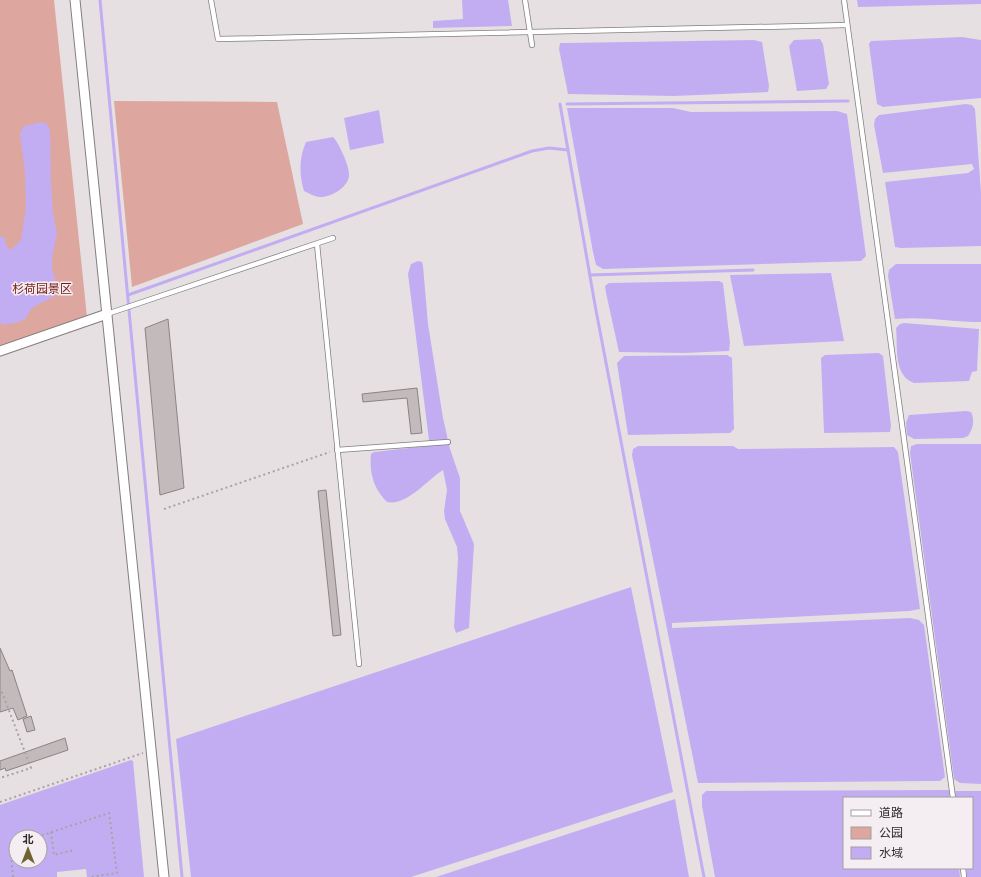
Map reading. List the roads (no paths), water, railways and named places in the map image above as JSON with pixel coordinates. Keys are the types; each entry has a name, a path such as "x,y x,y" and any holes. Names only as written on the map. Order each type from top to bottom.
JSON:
{"street":[{"path":"75,0 164,877"},
{"path":"0,351 107,314"}],"lane":[{"path":"211,0 218,39 847,25"},
{"path":"525,0 532,46"},
{"path":"844,0 953,797"},
{"path":"107,314 333,238"},
{"path":"317,244 359,664"},
{"path":"337,450 448,442"}],"water":[{"path":"462,0 508,0 512,26 433,28 433,21 463,19"},
{"path":"857,0 981,0 981,4 858,7"},
{"path":"962,37 981,40 981,98 883,107 877,104 869,44 871,41"},
{"path":"820,39 823,44 829,84 826,89 797,91 789,46 794,40"},
{"path":"754,40 762,42 769,86 768,92 674,96 568,94 559,49 560,43"},
{"path":"966,104 972,105 975,109 981,193 981,246 895,247 885,182 968,173 974,169 972,164 883,173 874,125 875,119 879,115"},
{"path":"567,108 673,108 691,112 837,111 847,114 866,256 861,261 603,269 596,265 593,252"},
{"path":"379,110 384,143 350,150 344,118"},
{"path":"42,122 47,124 50,130 53,214 57,233 52,257 52,268 58,291 56,295 32,308 25,319 16,323 2,325 0,321 0,238 1,236 5,238 6,246 11,250 21,240 26,208 25,172 20,134 24,126"},
{"path":"333,137 346,160 349,170 348,179 343,187 334,194 317,197 304,191 301,178 302,154 306,142"},
{"path":"418,261 422,262 423,266 428,324 443,418 450,449 460,478 460,511 474,544 469,628 456,633 454,627 458,559 457,547 445,519 444,511 447,490 443,470 402,500 387,502 382,497 373,480 371,468 371,454 374,452 427,446 429,440 408,274 411,264"},
{"path":"896,264 981,264 981,322 917,318 895,319 888,276 889,270"},
{"path":"831,273 844,341 744,346 730,275"},
{"path":"719,281 723,283 730,343 729,351 684,353 619,352 606,293 605,286 609,283"},
{"path":"904,323 979,329 977,371 972,372 969,381 914,383 907,379 900,367 897,352 896,328 900,324"},
{"path":"879,353 883,356 891,426 890,432 824,433 821,358 825,355"},
{"path":"727,355 732,358 734,429 730,433 628,435 617,363 624,356"},
{"path":"966,411 971,412 973,418 972,427 968,436 963,438 914,439 907,435 906,423 909,415"},
{"path":"917,444 981,444 981,784 960,783 954,779 910,453 911,446"},
{"path":"638,446 733,446 738,449 894,447 898,452 920,609 909,611 672,623 672,628 910,618 919,620 924,625 945,777 940,781 698,783 632,455 633,449"},
{"path":"631,587 673,792 411,877 191,877 176,739"},
{"path":"131,760 133,761 144,877 87,877 86,869 57,872 57,877 0,877 0,805"},
{"path":"949,790 950,797 843,797 843,869 959,869 960,877 715,877 702,806 702,795 706,791"},
{"path":"955,791 981,791 981,877 967,877 966,869 973,869 973,797 956,797"},
{"path":"675,799 689,877 436,877"}],"waterway":[{"path":"100,0 182,877"},
{"path":"567,104 848,101"},
{"path":"560,104 595,305 704,877"},
{"path":"128,295 532,151 549,148 568,150"},
{"path":"590,275 753,270"}],"park label":[{"name":"杉荷园景区","path":"42,288"}]}
